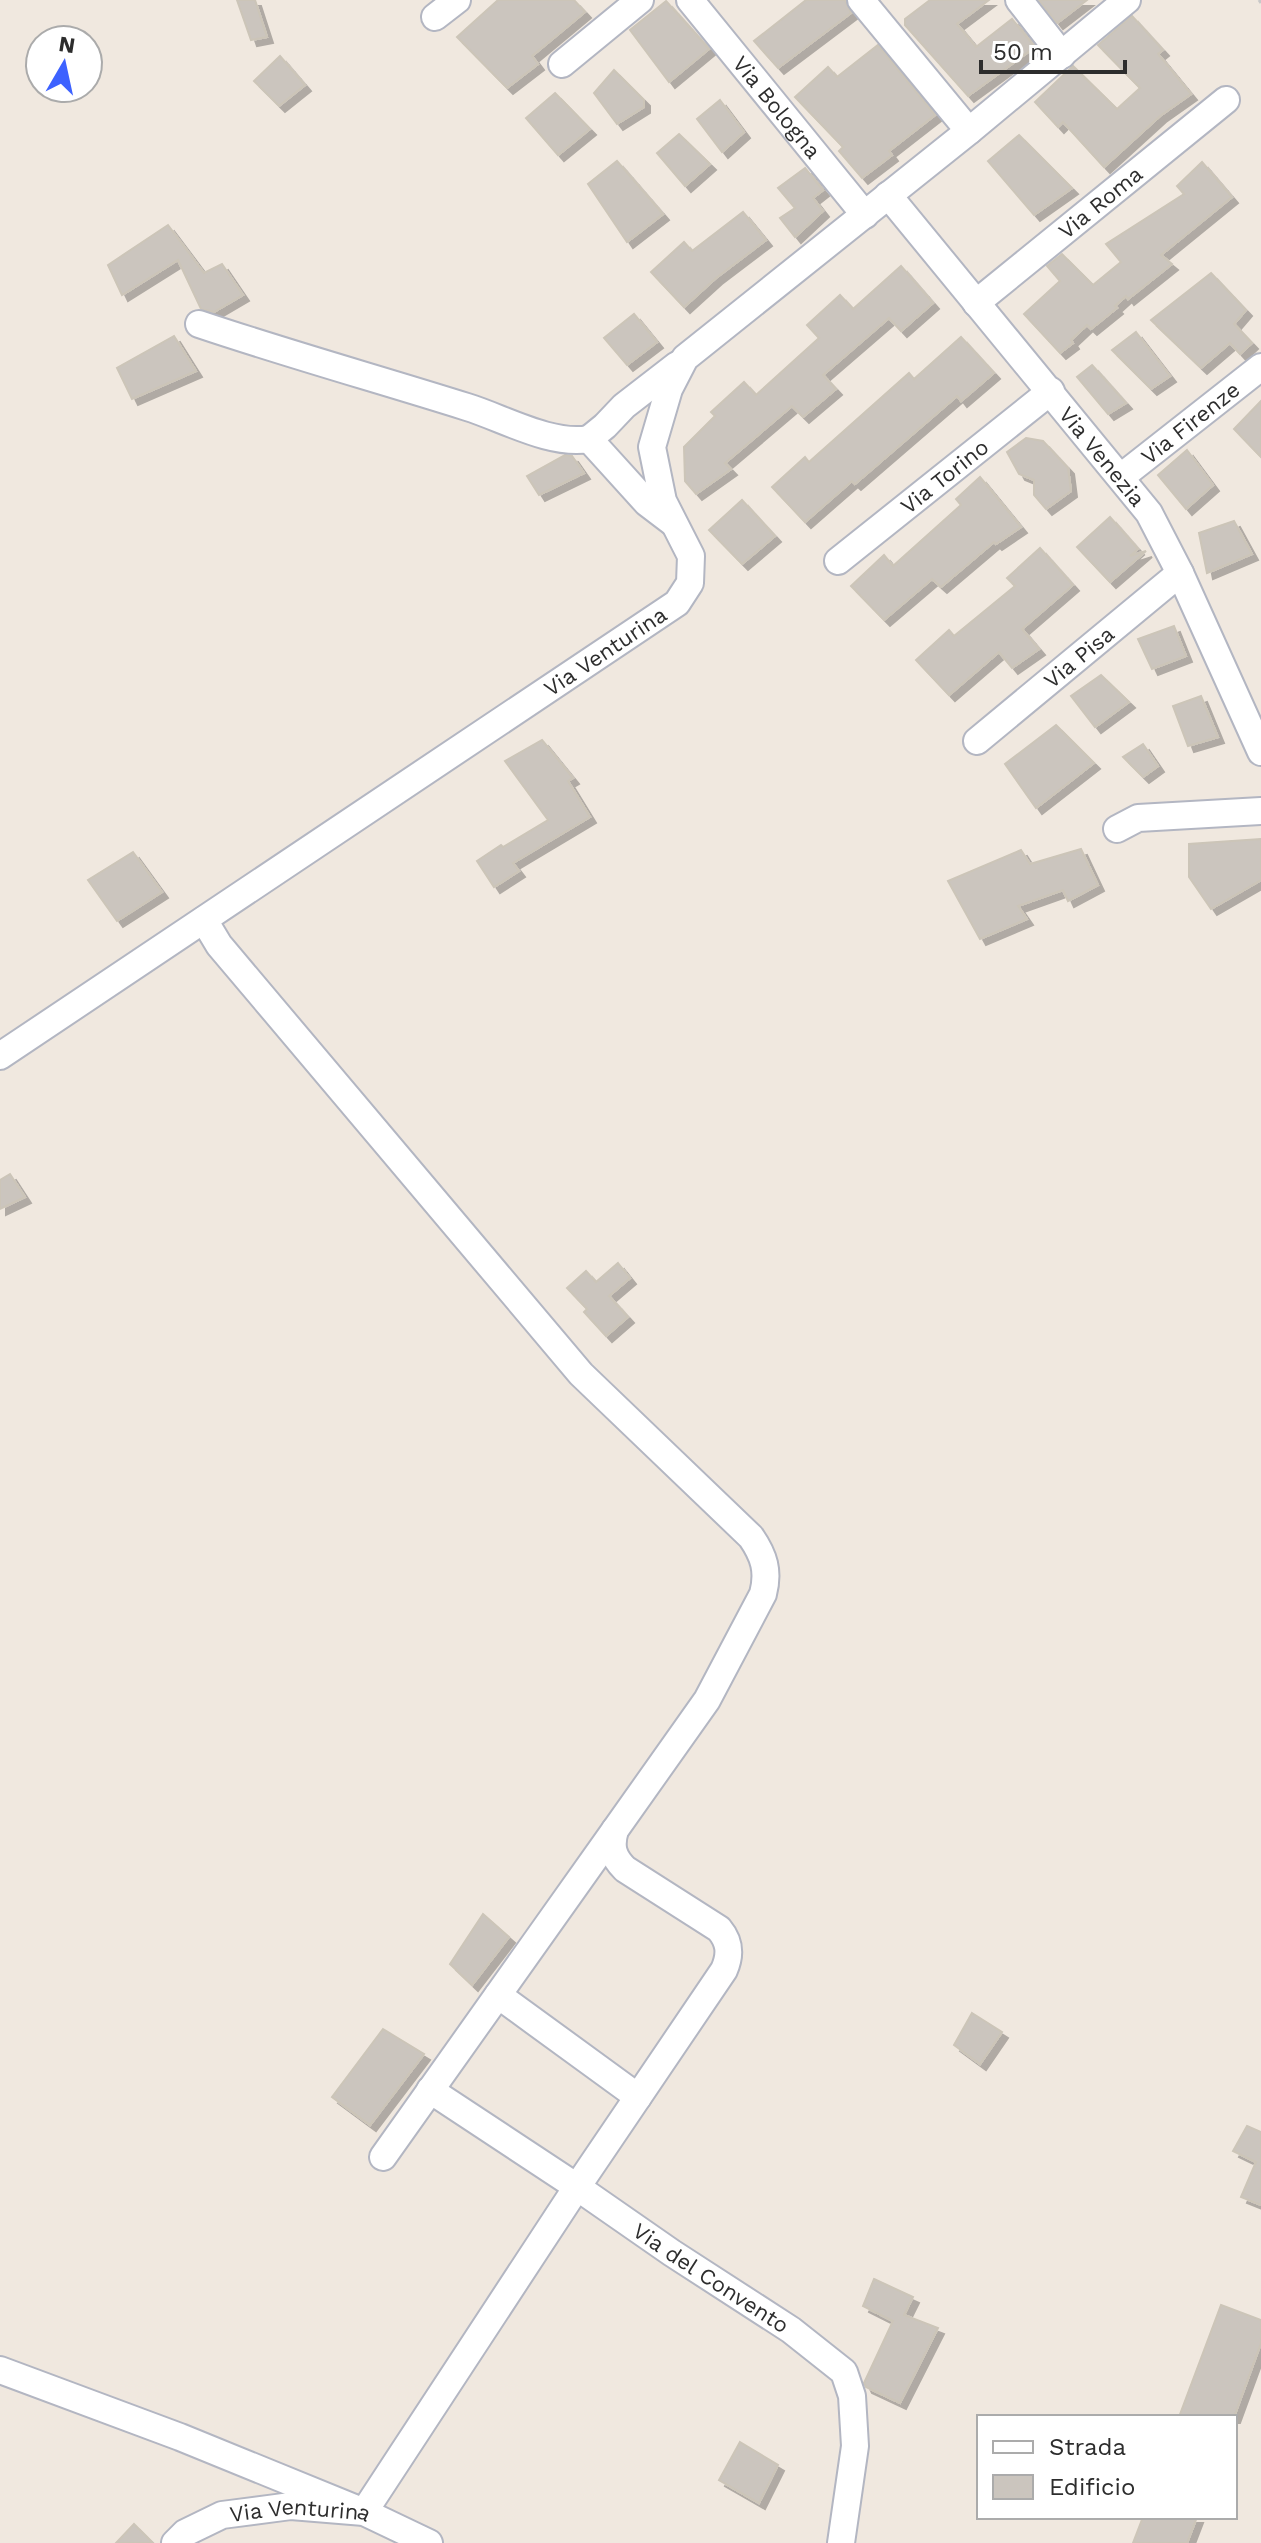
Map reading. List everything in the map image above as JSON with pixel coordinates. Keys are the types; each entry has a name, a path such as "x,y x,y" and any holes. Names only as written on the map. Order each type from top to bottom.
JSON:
{"street":[{"path":"435,17 457,0"},
{"path":"562,64 640,0"},
{"name":"Via Bologna","path":"690,0 865,215"},
{"path":"861,0 969,131"},
{"path":"1019,0 1062,55"},
{"name":"Via Venturina","path":"0,1056 677,603 690,583 691,556 663,501 652,447 669,389 685,358 1127,0"},
{"name":"Via Roma","path":"976,303 1226,100"},
{"name":"Via Venezia","path":"888,195 1149,513 1180,573 1261,752"},
{"path":"199,324 471,408 557,438 575,441 589,439 624,406 685,358"},
{"name":"Via Firenze","path":"1121,477 1261,367"},
{"name":"Via Torino","path":"838,561 1051,391"},
{"path":"589,439 647,503 674,524"},
{"name":"Via Pisa","path":"977,741 1180,573"},
{"path":"1117,829 1138,818 1261,811"},
{"path":"204,920 219,945 581,1374 751,1537 763,1557 767,1579 763,1594 707,1700 383,2157"},
{"path":"0,2370 180,2437 364,2512 724,1970 729,1950 725,1935 625,1869 616,1860 612,1840 615,1830"},
{"path":"498,1995 638,2097"},
{"name":"Via del Convento","path":"430,2090 791,2330 844,2372 852,2396 855,2446 841,2543"},
{"name":"Via Venturina","path":"175,2543 185,2533 222,2515 291,2506 364,2512 429,2543"}],"building":[{"path":"237,0 255,0 267,37 251,40"},
{"path":"498,0 574,0 585,12 532,56 538,64 507,88 457,37"},
{"path":"806,0 845,0 851,13 778,68 754,41"},
{"path":"930,0 989,0 957,24 976,47 1012,19 1035,47 968,96 905,25 905,19"},
{"path":"1039,0 1087,0 1057,23"},
{"path":"666,1 709,49 669,82 630,30"},
{"path":"1132,16 1163,50 1158,54 1191,94 1160,116 1104,167 1063,122 1058,127 1035,102 1073,66 1117,109 1140,88 1098,45"},
{"path":"878,45 935,115 889,151 892,155 862,178 839,151 843,147 795,97 828,67 837,77"},
{"path":"280,56 305,85 279,106 254,81"},
{"path":"614,70 644,100 644,107 617,124 594,93"},
{"path":"555,93 590,129 558,155 526,118"},
{"path":"720,100 744,132 722,152 697,119"},
{"path":"679,134 710,164 685,186 657,153"},
{"path":"1019,135 1072,188 1034,215 988,161"},
{"path":"617,161 663,214 627,242 588,184"},
{"path":"1202,162 1232,197 1161,255 1172,264 1128,299 1126,296 1115,306 1117,308 1091,329 1087,325 1071,340 1073,343 1060,353 1024,314 1060,281 1047,266 1062,254 1093,285 1121,262 1106,244 1184,194 1177,186"},
{"path":"805,168 823,190 813,198 823,211 795,237 780,218 795,208 778,188"},
{"path":"743,212 766,240 684,307 651,272 684,242 692,251"},
{"path":"168,225 204,273 222,264 243,295 214,312 201,309 178,260 122,295 108,265"},
{"path":"901,266 933,303 901,331 889,318 823,375 836,389 803,417 792,406 725,463 731,469 696,494 685,481 684,447 715,416 711,412 744,382 756,395 819,338 807,325 840,295 853,309"},
{"path":"1211,273 1246,310 1234,324 1252,343 1240,354 1230,343 1201,368 1151,320"},
{"path":"634,314 657,342 627,365 604,338"},
{"path":"1136,332 1170,376 1151,389 1112,350"},
{"path":"174,336 196,371 132,399 117,368"},
{"path":"961,337 994,373 961,401 957,396 855,484 852,481 805,522 772,487 805,457 809,462 909,373 914,379"},
{"path":"1092,365 1126,403 1108,414 1077,377"},
{"path":"1261,401 1261,457 1234,429"},
{"path":"1026,438 1043,441 1068,468 1071,491 1046,509 1034,495 1034,480 1019,474 1007,452"},
{"path":"1187,450 1213,485 1186,509 1158,475"},
{"path":"565,455 572,456 584,473 539,495 527,476"},
{"path":"980,477 1021,527 996,544 994,542 941,587 932,579 884,620 851,586 884,555 893,566 961,505 956,499"},
{"path":"742,500 775,536 742,564 709,530"},
{"path":"1110,517 1138,549 1130,556 1146,551 1110,582 1077,547"},
{"path":"1234,521 1252,554 1207,573 1199,533"},
{"path":"1040,548 1073,585 1022,629 1039,649 1012,668 999,652 949,695 916,660 949,630 954,636 1015,586 1007,578"},
{"path":"1174,626 1186,656 1152,669 1138,639"},
{"path":"1101,675 1129,702 1095,727 1071,696"},
{"path":"1201,696 1218,737 1188,746 1173,706"},
{"path":"1056,725 1094,763 1036,808 1005,764"},
{"path":"542,740 573,778 568,781 590,817 513,863 519,871 494,887 477,861 548,820 505,761"},
{"path":"1143,744 1158,766 1143,777 1123,757"},
{"path":"1261,839 1261,880 1211,909 1189,877 1189,844"},
{"path":"1081,849 1098,885 1068,901 1063,890 1018,906 1027,919 980,939 948,881 1021,850 1030,864"},
{"path":"133,852 162,892 117,921 88,880"},
{"path":"10,1174 25,1197 0,1209 0,1180"},
{"path":"618,1263 630,1278 609,1296 628,1317 606,1336 567,1288 586,1271 596,1282"},
{"path":"483,1914 509,1937 472,1985 450,1964"},
{"path":"972,2013 1002,2032 980,2064 954,2045"},
{"path":"383,2029 424,2054 370,2125 332,2097"},
{"path":"1247,2126 1261,2132 1261,2205 1241,2197 1256,2162 1233,2151"},
{"path":"874,2279 913,2297 904,2315 938,2328 900,2403 866,2387 864,2383 893,2321 863,2306"},
{"path":"1221,2305 1261,2320 1261,2343 1235,2415 1180,2415"},
{"path":"740,2442 778,2465 759,2503 719,2480"},
{"path":"1142,2519 1196,2519 1187,2543 1133,2543"},
{"path":"134,2524 153,2543 116,2543"}]}
